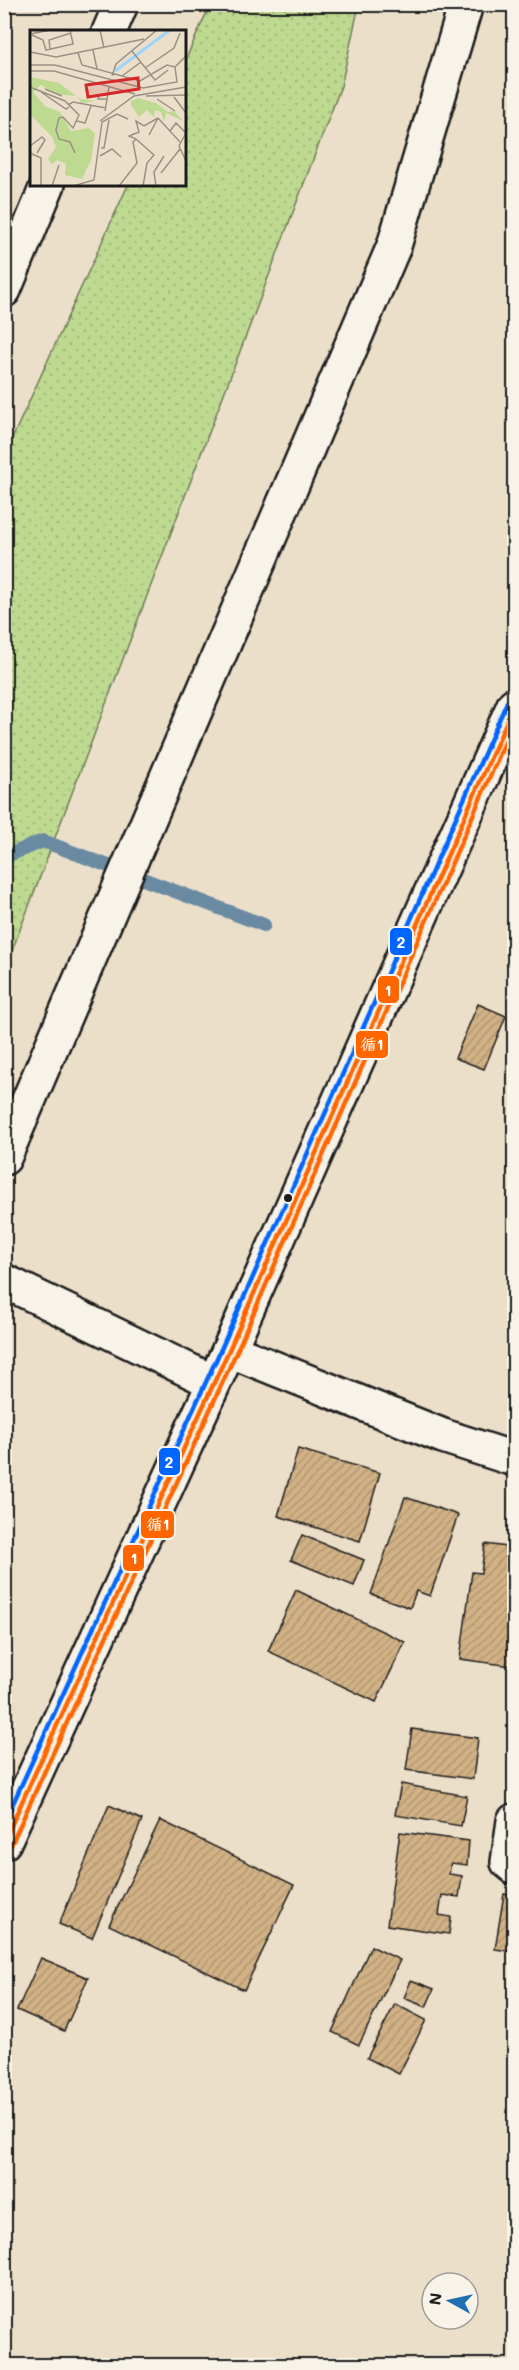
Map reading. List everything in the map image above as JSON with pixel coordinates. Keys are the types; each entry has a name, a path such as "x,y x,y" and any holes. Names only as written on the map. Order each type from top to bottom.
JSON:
{"street":[{"path":"110,30 121,4"},
{"path":"4,1158 394,246 466,4"},
{"path":"4,290 47,186"},
{"path":"4,1842 229,1350 514,705"},
{"path":"4,1281 213,1382"},
{"path":"229,1350 443,1436 514,1459"},
{"path":"514,1821 508,1862 514,1867"}],"green space":[{"path":"210,5 359,5 341,86 5,969 5,454 128,186 186,186 186,59"}],"building":[{"path":"478,1004 506,1016 484,1069 455,1058"},
{"path":"298,1449 380,1473 360,1541 278,1516"},
{"path":"405,1497 458,1515 430,1596 416,1591 410,1608 371,1594"},
{"path":"302,1535 364,1560 354,1586 291,1560"},
{"path":"485,1544 514,1548 514,1637 511,1666 460,1659 472,1572 481,1573"},
{"path":"296,1590 405,1642 376,1702 268,1651"},
{"path":"412,1729 478,1738 473,1779 406,1770"},
{"path":"401,1784 467,1796 461,1826 395,1815"},
{"path":"109,1805 142,1820 92,1938 59,1924"},
{"path":"160,1820 294,1885 244,1990 109,1925"},
{"path":"400,1832 469,1841 467,1865 451,1863 449,1874 462,1876 459,1897 442,1895 439,1915 451,1917 449,1934 387,1925"},
{"path":"504,1894 514,1896 514,1952 495,1949"},
{"path":"371,1946 400,1960 359,2045 332,2032"},
{"path":"41,1958 88,1978 64,2031 17,2010"},
{"path":"411,1980 434,1989 426,2007 404,1998"},
{"path":"395,2004 426,2020 399,2074 367,2058"}],"waterway":[{"path":"4,857 43,841 264,925"}],"transit line":[{"name":"2","path":"4,1823 222,1347 507,702"},
{"name":"1","path":"4,1841 229,1350 514,705"},
{"name":"循1","path":"11,1845 236,1353 514,722"}]}
